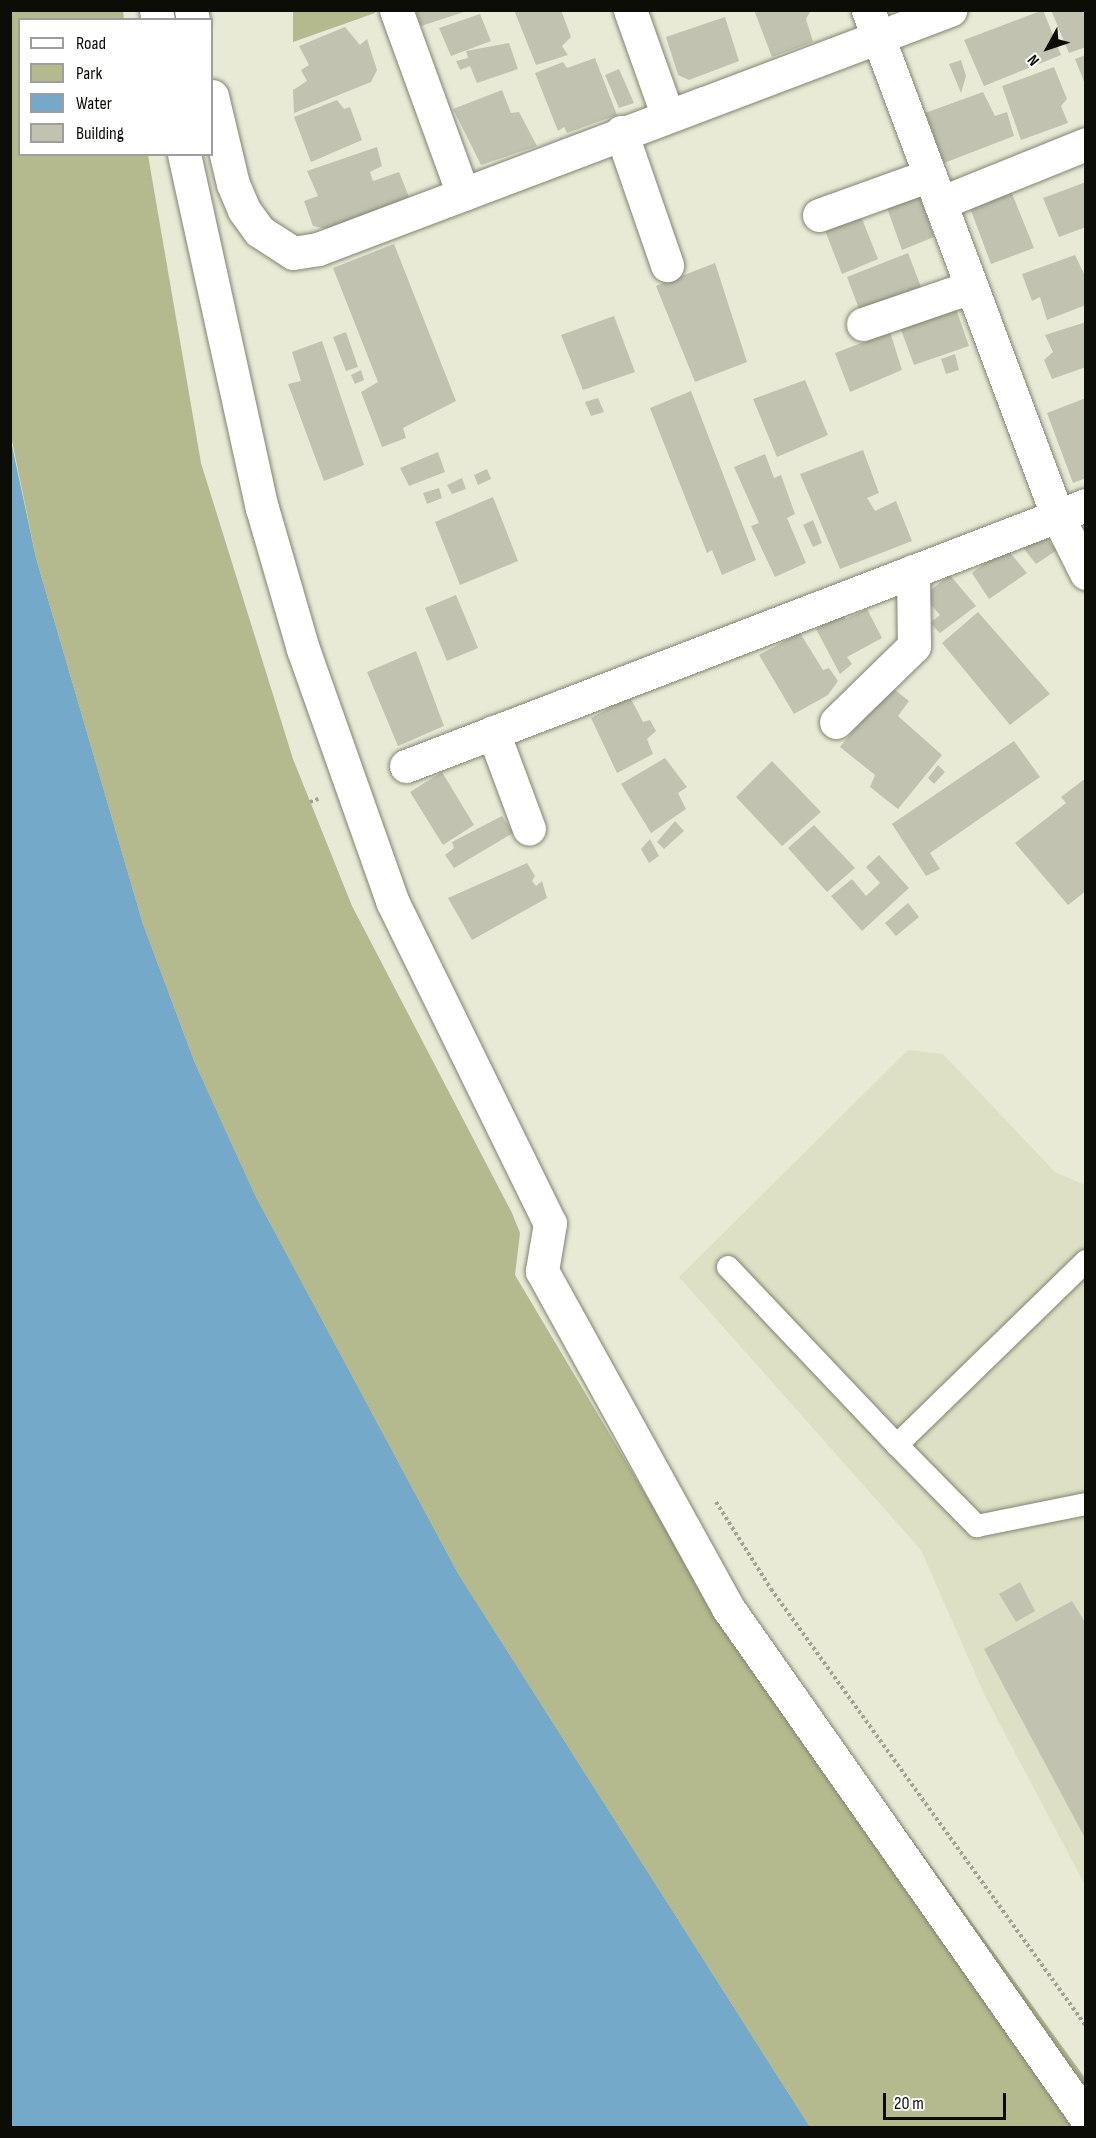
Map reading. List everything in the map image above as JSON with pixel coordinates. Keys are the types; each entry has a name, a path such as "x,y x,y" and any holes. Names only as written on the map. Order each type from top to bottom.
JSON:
{"street":[{"path":"396,10 463,194"},
{"path":"630,10 667,114"},
{"path":"213,100 232,184 244,210 260,231 293,253 318,249 667,114 873,24 950,10"},
{"path":"873,24 971,287 1071,510 1086,573"},
{"path":"621,132 667,265"},
{"path":"819,215 935,189 1086,144"},
{"path":"184,156 262,508 307,660 392,901 550,1223 542,1271 728,1608 1086,2118"},
{"path":"863,324 971,287"},
{"path":"406,766 1071,510"},
{"path":"836,722 914,646 913,571"},
{"path":"493,732 529,829"}],"lane":[{"path":"897,1445 1086,1262"},
{"path":"728,1267 977,1526 1086,1504"}],"path":[{"path":"712,1495 771,1589 1086,2026"}],"shaded area":[{"path":"908,1050 943,1054 1055,1172 1085,1185 1085,1885 985,1696 921,1550 679,1277"}],"green space":[{"path":"10,11 123,11 124,18 18,18 18,156 148,156 201,463 293,759 352,906 512,1213 520,1233 515,1275 731,1638 754,1622 1085,2078 1085,2127 810,2127 459,1575 255,1195 195,1063 143,924 36,558 11,436"},
{"path":"293,11 375,11 375,13 293,42"}],"water":[{"path":"10,436 36,558 143,924 195,1063 255,1195 459,1575 810,2127 11,2127"}],"building":[{"path":"415,10 467,10 467,11 421,26"},
{"path":"514,10 561,10 571,37 562,46 568,55 536,65"},
{"path":"754,10 811,10 806,19 813,42 772,57"},
{"path":"1043,10 1061,55 984,86 964,40"},
{"path":"1051,10 1086,10 1086,47 1069,53"},
{"path":"480,14 491,41 451,56 439,28"},
{"path":"725,17 739,61 689,80 678,75 666,37"},
{"path":"345,27 360,45 367,39 377,70 371,82 294,113 293,90 307,81 301,70 309,65 299,46"},
{"path":"509,43 518,69 477,83 470,66 460,70 456,61 468,58 466,51"},
{"path":"1086,55 1086,84 1085,84 1075,59"},
{"path":"595,58 617,115 567,133 564,127 558,131 535,73 563,62 567,68"},
{"path":"961,60 966,76 961,93 949,64"},
{"path":"1054,67 1067,99 1061,106 1068,123 1021,140 1002,86"},
{"path":"619,69 634,103 619,108 605,75"},
{"path":"502,90 511,113 519,112 537,146 481,165 453,109"},
{"path":"983,92 995,116 1007,112 1014,136 944,163 925,113"},
{"path":"337,100 344,109 350,107 362,140 311,162 294,117"},
{"path":"377,147 382,166 370,172 373,181 399,172 409,197 327,229 313,226 304,201 318,196 307,171"},
{"path":"1086,182 1086,227 1059,237 1043,198"},
{"path":"1011,191 1034,248 991,264 970,208"},
{"path":"918,192 934,237 902,250 886,205"},
{"path":"860,214 878,259 842,274 824,228"},
{"path":"394,244 456,401 403,428 406,438 382,447 361,392 378,382 333,268"},
{"path":"908,253 921,287 859,309 847,277"},
{"path":"1075,255 1086,278 1086,305 1047,320 1040,297 1032,301 1022,274"},
{"path":"715,263 747,362 695,382 656,286"},
{"path":"955,306 969,346 914,365 900,327"},
{"path":"614,316 635,372 583,390 561,335"},
{"path":"1086,322 1086,367 1052,379 1044,360 1053,352 1045,335"},
{"path":"346,332 358,367 346,371 333,337"},
{"path":"890,332 902,370 850,392 835,353"},
{"path":"322,341 364,465 324,481 288,384 301,381 292,352"},
{"path":"955,354 959,370 946,374 941,359"},
{"path":"361,370 364,380 355,384 351,375"},
{"path":"805,380 828,435 777,457 753,399"},
{"path":"691,391 756,560 722,575 712,550 707,553 650,408"},
{"path":"598,398 604,412 591,416 585,402"},
{"path":"1086,398 1086,478 1073,483 1047,413"},
{"path":"863,450 879,493 867,498 875,511 896,501 912,541 840,569 800,474"},
{"path":"438,452 445,472 409,486 400,468"},
{"path":"765,454 774,478 781,475 795,514 787,518 806,563 775,577 751,526 759,523 734,467"},
{"path":"487,469 491,479 478,485 474,475"},
{"path":"462,478 466,489 452,494 447,485"},
{"path":"439,488 442,498 427,504 423,493"},
{"path":"493,497 518,561 460,585 435,522"},
{"path":"813,520 822,543 813,547 803,525"},
{"path":"1044,536 1057,550 1036,564 1020,544"},
{"path":"1005,547 1027,573 989,599 972,573"},
{"path":"950,575 976,606 940,633 930,623 940,615 923,596"},
{"path":"456,595 478,648 447,661 425,608"},
{"path":"867,609 882,638 847,657 852,664 840,674 816,629 843,614 846,619"},
{"path":"978,612 1050,694 1010,725 942,643"},
{"path":"800,633 823,670 829,668 838,681 828,695 794,714 759,655"},
{"path":"416,651 444,726 398,746 367,672"},
{"path":"890,686 909,701 898,716 942,755 898,809 870,787 875,775 840,747"},
{"path":"630,697 643,722 650,720 656,731 647,739 653,754 617,773 591,718"},
{"path":"1014,741 1040,777 930,853 940,869 926,876 892,824"},
{"path":"665,758 687,787 678,793 686,809 651,833 621,784"},
{"path":"772,761 821,812 782,846 736,797"},
{"path":"938,765 945,772 934,784 928,778"},
{"path":"442,772 474,825 443,845 410,792"},
{"path":"1086,778 1086,891 1068,905 1015,843 1066,803 1061,797"},
{"path":"502,816 513,833 454,868 445,855 454,848 452,842"},
{"path":"675,821 684,831 664,849 657,842"},
{"path":"814,825 855,868 827,892 788,848"},
{"path":"650,839 659,856 649,863 641,849"},
{"path":"879,855 909,888 862,931 831,896 852,879 866,896 880,883 866,867"},
{"path":"527,863 535,876 532,881 536,886 542,881 547,898 472,940 448,898"},
{"path":"908,903 919,917 896,936 885,923"},
{"path":"1020,1582 1035,1611 1016,1622 999,1594"},
{"path":"1072,1601 1086,1624 1086,1840 984,1649"}]}
